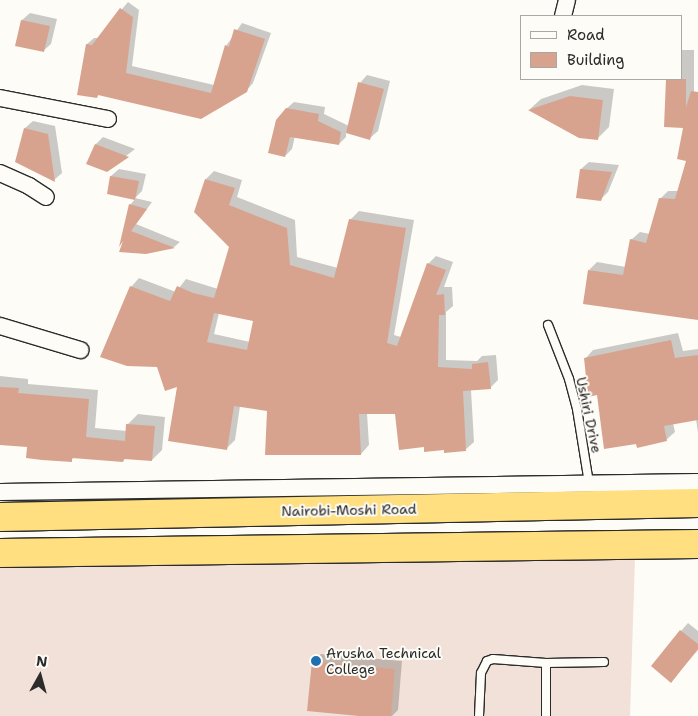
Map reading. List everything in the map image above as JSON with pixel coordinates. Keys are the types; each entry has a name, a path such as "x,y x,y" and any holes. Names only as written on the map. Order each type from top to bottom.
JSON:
{"highway":[{"name":"Nairobi-Moshi Road","path":"0,517 698,502"},
{"path":"0,553 698,544"}],"street":[{"path":"563,15 567,0"},
{"path":"0,98 108,119"},
{"path":"0,173 29,186 46,197"},
{"path":"0,326 80,350"},
{"path":"0,492 698,482"}],"lane":[{"name":"Ushiri Drive","path":"548,325 572,386 589,483"},
{"path":"478,716 481,674 487,661 493,659 546,663 604,662"},
{"path":"546,663 546,716"}],"shaded area":[{"name":"Arusha Technical College","path":"635,556 630,716 0,716 0,567"}],"building":[{"path":"120,8 133,17 126,73 211,93 225,45 229,47 234,29 265,39 247,92 201,119 98,95 97,98 77,95 86,44 92,45"},
{"path":"21,20 50,26 44,52 15,46"},
{"path":"686,79 686,107 691,91 698,92 698,320 583,304 588,270 623,275 630,239 646,243 659,198 675,199 686,161 677,159 683,128 664,127 666,80"},
{"path":"358,82 384,89 370,140 346,133"},
{"path":"570,96 603,100 598,140 579,138 528,110"},
{"path":"286,108 319,114 318,121 341,132 339,145 290,137 285,157 268,153 276,120"},
{"path":"24,128 48,134 55,182 15,162"},
{"path":"95,144 129,157 107,172 86,164"},
{"path":"580,169 612,172 601,201 576,198"},
{"path":"110,176 139,181 135,200 107,194"},
{"path":"205,179 235,188 229,205 287,228 290,265 334,278 349,219 406,228 387,343 397,346 427,263 446,270 436,295 444,294 445,315 439,315 438,367 472,369 472,364 488,362 491,389 463,391 466,451 444,453 444,450 424,452 424,447 399,450 395,414 359,414 361,455 265,455 267,411 234,406 227,450 168,441 177,387 165,391 157,367 127,366 100,357 130,286 170,301 177,286 193,293 214,298 229,247 194,212","holes":["214,313 253,321 247,350 207,342"]},
{"path":"129,204 147,209 131,231 175,248 146,254 119,252 123,241 119,247"},
{"path":"671,340 675,358 698,355 698,420 664,426 667,441 637,448 636,444 604,449 597,395 588,397 584,358"},
{"path":"0,387 19,388 18,393 89,399 86,437 125,441 126,424 155,426 152,461 124,459 123,462 72,458 72,462 26,458 27,447 0,445"},
{"path":"680,630 698,644 698,649 671,683 651,666"},
{"path":"312,661 395,669 391,716 359,716 307,711"}],"place":[{"name":"Arusha Technical College","path":"316,661"}]}
